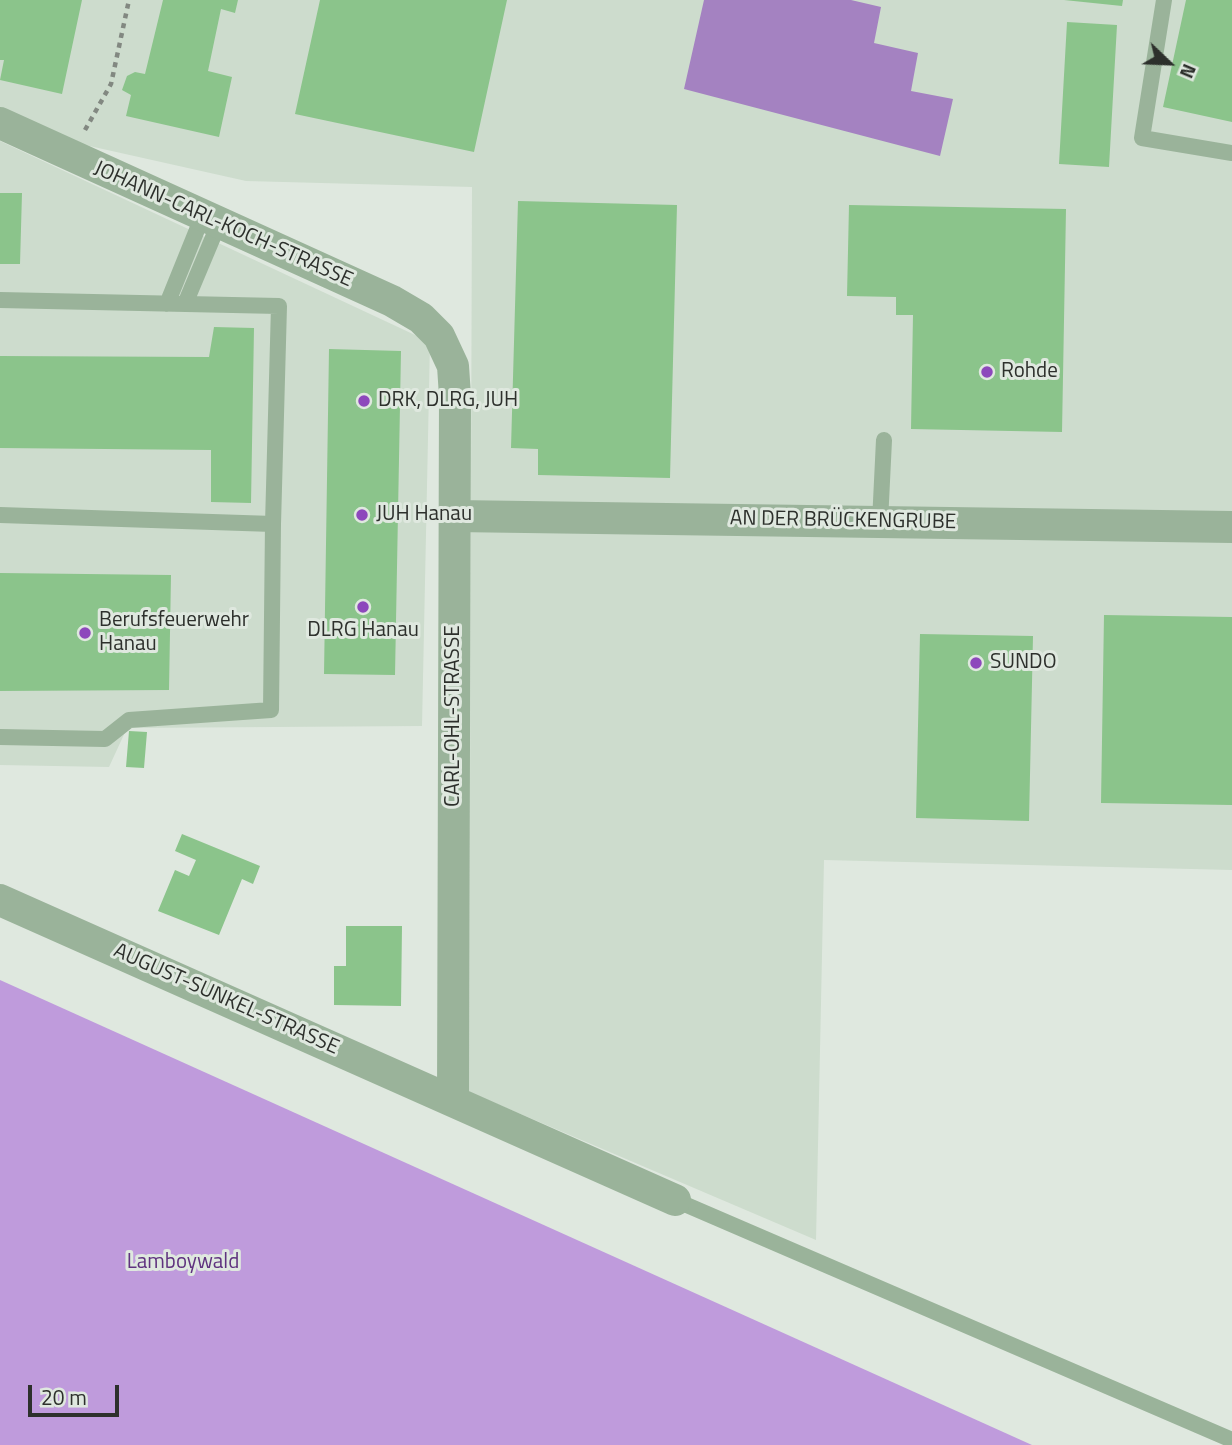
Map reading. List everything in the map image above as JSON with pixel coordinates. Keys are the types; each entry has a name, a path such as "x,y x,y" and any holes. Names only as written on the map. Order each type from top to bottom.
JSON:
{"street":[{"name":"JOHANN-CARL-KOCH-STRASSE","path":"0,123 392,302 421,318 439,336"},
{"name":"CARL-OHL-STRASSE","path":"439,336 453,366 455,396 453,1099"},
{"name":"AN DER BRÜCKENGRUBE","path":"455,516 1232,527"},
{"name":"AUGUST-SUNKEL-STRASSE","path":"0,901 453,1099 675,1200"}],"lane":[{"path":"1164,0 1142,138 1232,153"},
{"path":"167,304 211,219"},
{"path":"186,304 211,219"},
{"path":"0,300 279,306 271,710 129,720 105,739 0,737"},
{"path":"880,522 884,440"},
{"path":"0,515 273,524"},
{"path":"675,1200 1232,1440"}],"path":[{"path":"70,155 111,84 129,0"}],"shaded area":[{"path":"0,0 1232,0 1232,870 824,860 816,1240 469,1092 472,187 246,181 0,126"},
{"path":"704,0 851,0 881,7 874,43 918,53 911,91 953,99 940,156 684,89"},
{"path":"0,141 430,342 422,726 127,728 109,767 0,765"}],"green space":[{"name":"Lamboywald","path":"0,980 1032,1445 0,1445"}],"building":[{"path":"0,0 82,0 62,94 0,80 4,60 0,60"},
{"path":"163,0 238,0 235,13 221,9 208,71 232,77 219,137 126,116 131,95 122,90 127,76 135,72 145,74"},
{"path":"320,0 507,0 474,152 295,114"},
{"path":"1064,0 1123,0 1122,6"},
{"path":"1186,0 1232,0 1232,122 1163,107"},
{"path":"1067,22 1117,25 1109,167 1059,164"},
{"path":"0,193 22,193 20,264 0,264"},
{"path":"518,201 677,205 670,478 538,475 538,449 511,448"},
{"name":"Rohde","path":"849,205 1066,209 1062,432 911,429 913,315 896,315 896,297 847,296"},
{"path":"214,327 254,328 251,503 211,502 211,450 0,448 0,356 209,357"},
{"path":"329,349 401,351 395,675 324,674"},
{"name":"Berufsfeuerwehr Hanau","path":"0,573 171,575 169,690 0,691"},
{"path":"1104,615 1232,617 1232,805 1101,803"},
{"path":"920,634 1033,636 1029,821 916,818"},
{"path":"129,731 147,732 144,768 126,767"},
{"path":"182,834 260,866 253,884 242,879 219,935 158,911 175,870 189,876 196,860 175,851"},
{"path":"346,926 402,926 401,1006 334,1005 334,966 346,966"}],"place":[{"name":"Rohde","path":"987,372"},
{"name":"DRK, DLRG, JUH","path":"364,401"},
{"name":"JUH Hanau","path":"362,515"},
{"name":"DLRG Hanau","path":"363,607"},
{"name":"Berufsfeuerwehr Hanau","path":"85,633"},
{"name":"SUNDO","path":"976,663"}]}
